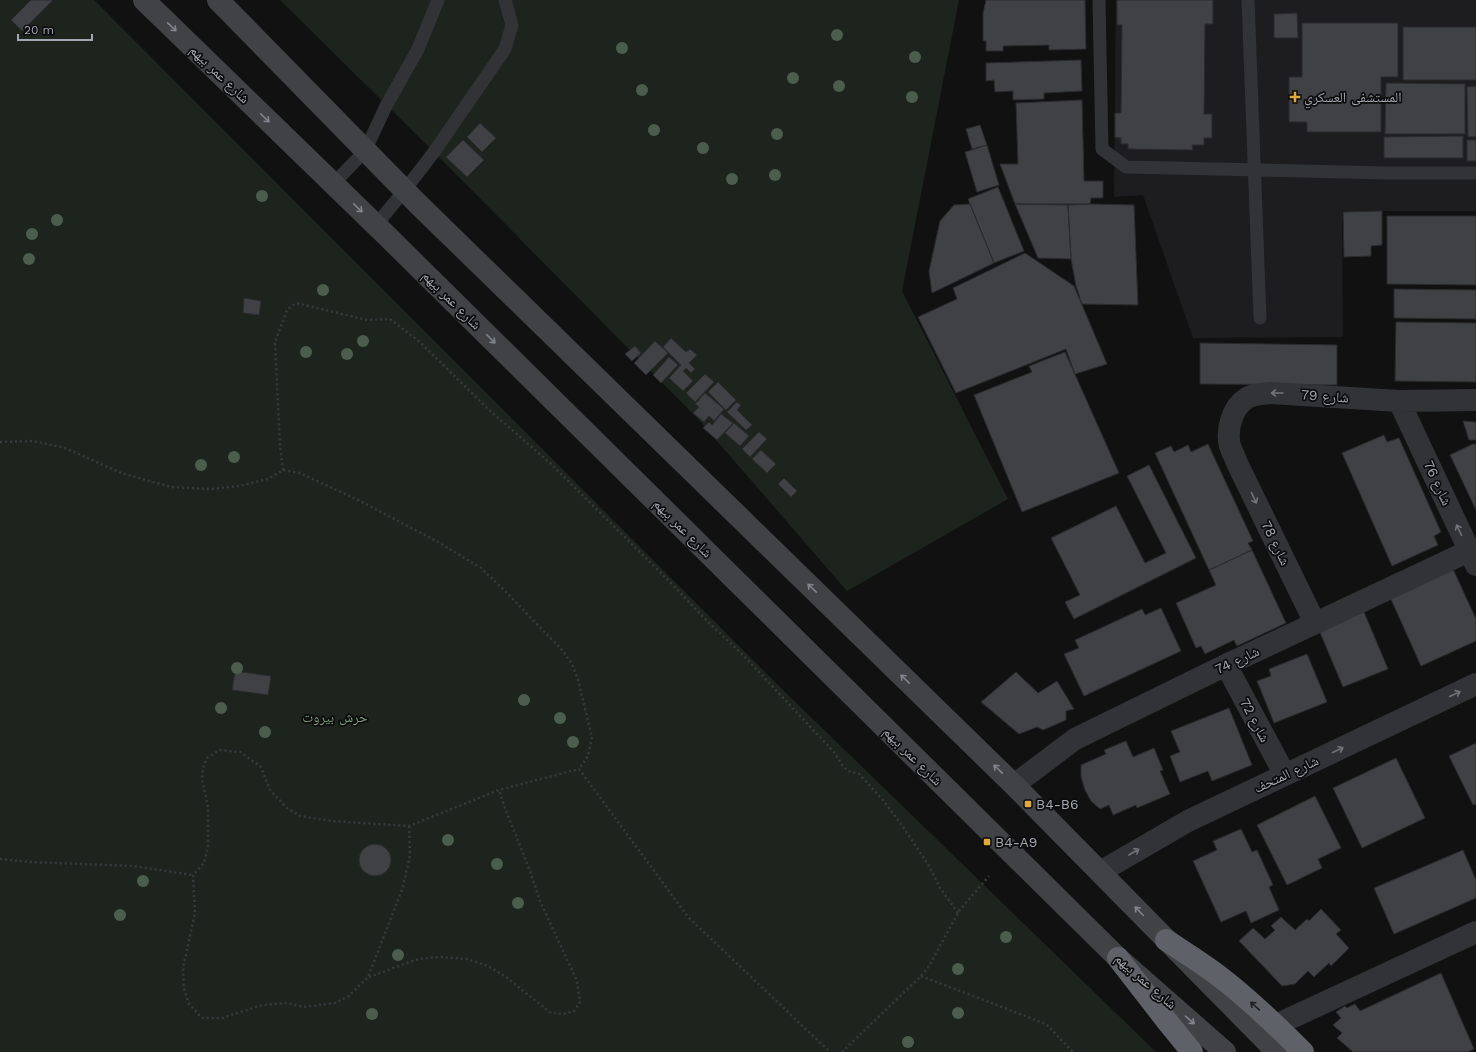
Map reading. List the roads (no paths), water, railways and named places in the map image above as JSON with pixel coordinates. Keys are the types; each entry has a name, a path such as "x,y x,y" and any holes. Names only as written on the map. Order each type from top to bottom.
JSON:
{"highway":[{"path":"1166,940 1219,976 1276,1025 1303,1052"},
{"path":"1118,958 1192,1052"}],"main road":[{"name":"شارع عمر بيهم","path":"144,0 376,225 1118,958 1225,1052"},
{"path":"218,0 404,191 1014,785 1277,1052"}],"street":[{"name":"شارع 79","path":"1237,463 1230,445 1229,430 1232,417 1239,406 1247,398 1260,394 1278,393 1399,401 1476,400"},
{"name":"شارع 76","path":"1399,401 1473,558"},
{"name":"شارع 78","path":"1237,463 1315,623"},
{"name":"شارع 74","path":"1014,785 1075,739 1315,623 1473,558"},
{"name":"شارع 72","path":"1226,665 1285,775"},
{"name":"شارع المتحف","path":"1100,872 1188,821 1476,684"},
{"path":"1276,1025 1476,932"}],"lane":[{"path":"333,184 365,151 386,106 418,49 438,0"},
{"path":"376,225 434,152 505,49 512,26 505,0"},
{"path":"1099,0 1102,149 1126,167 1387,173 1476,173"},
{"path":"1248,0 1256,170 1260,318"}],"place":[{"name":"المستشفى العسكري","path":"1295,97"},
{"name":"B4-B6","path":"1028,804"},
{"name":"B4-A9","path":"987,842"}],"park label":[{"name":"حرش بيروت","path":"335,717"}]}
